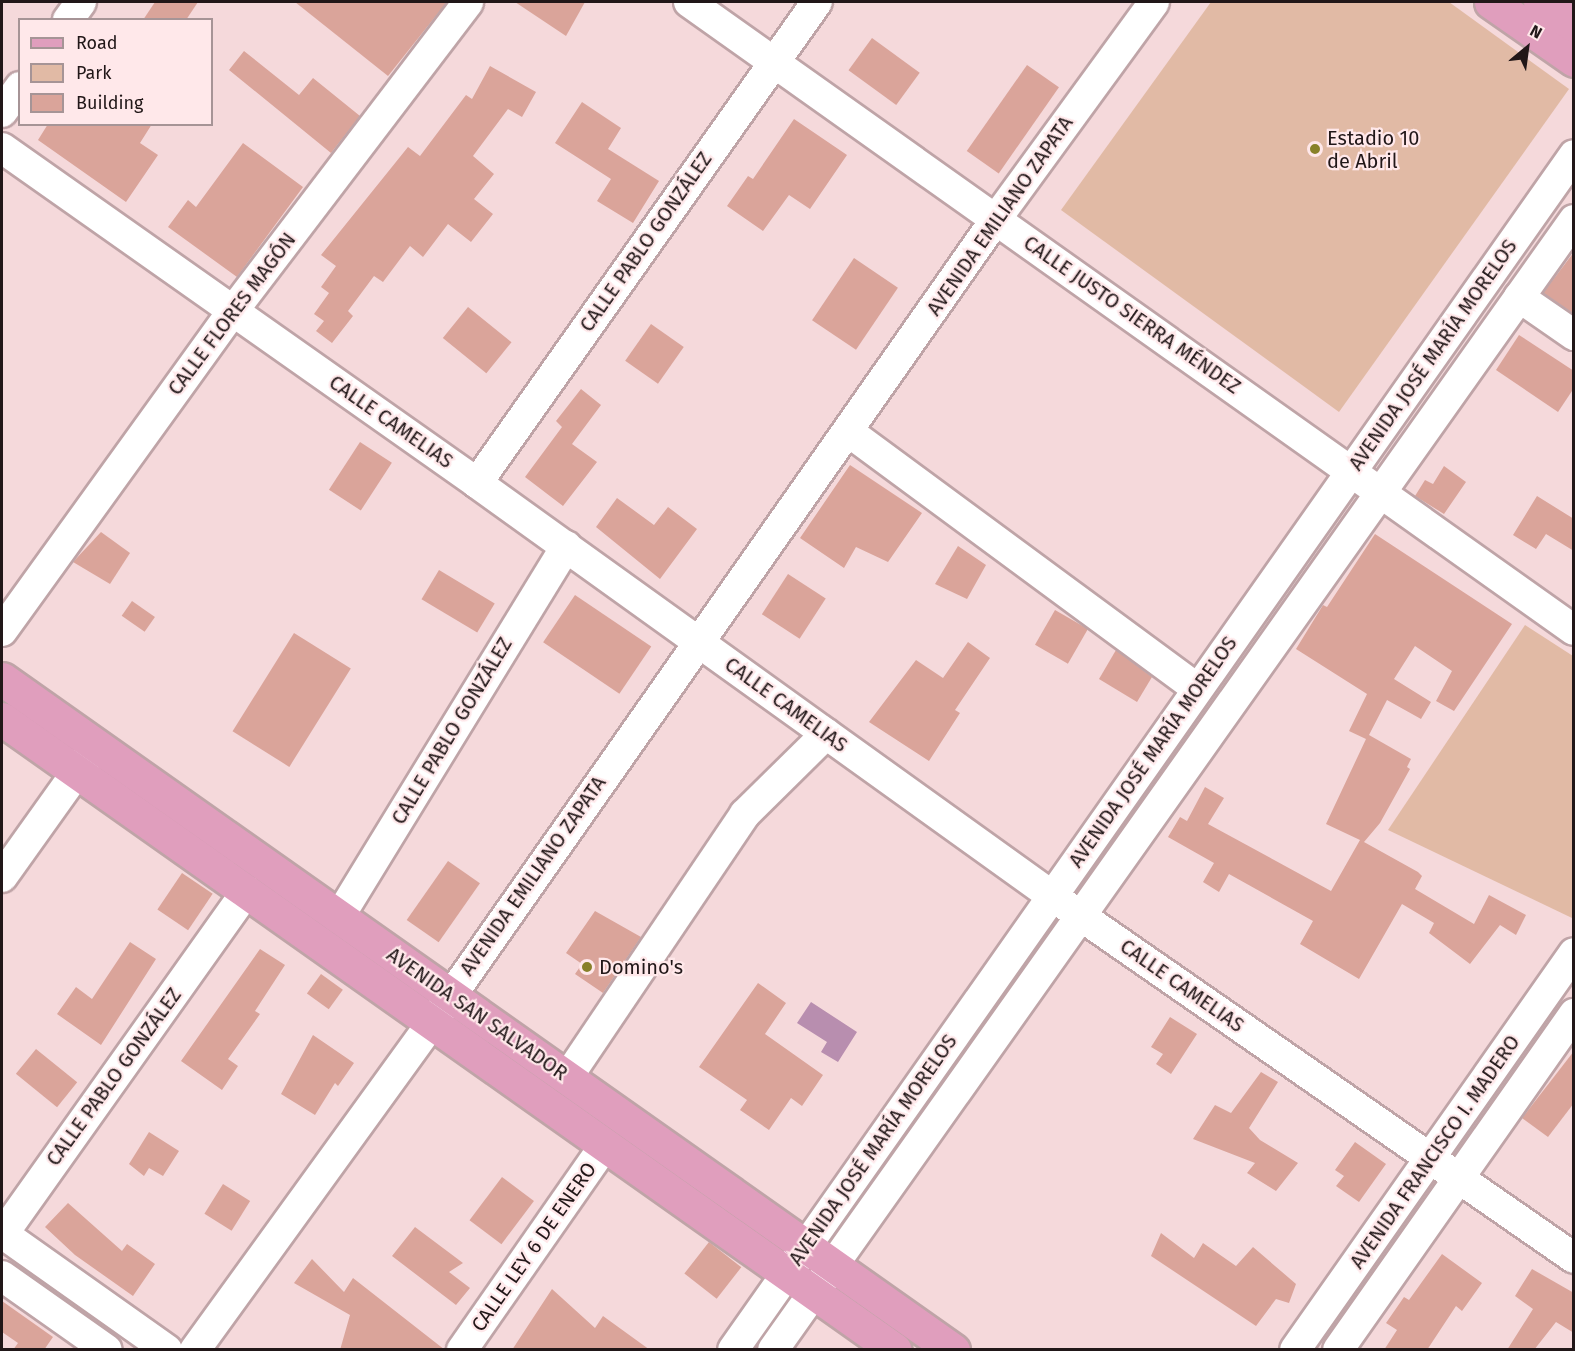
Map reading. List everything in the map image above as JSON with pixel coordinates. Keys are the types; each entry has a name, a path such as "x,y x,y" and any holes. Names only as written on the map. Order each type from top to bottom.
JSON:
{"main road":[{"path":"1491,2 1574,60"},
{"path":"1540,2 1574,25"},
{"name":"AVENIDA SAN SALVADOR","path":"2,679 952,1350"},
{"name":"AVENIDA SAN SALVADOR","path":"2,718 895,1350"}],"street":[{"path":"69,18 81,2"},
{"name":"CALLE FLORES MAGÓN","path":"2,631 233,311 468,2"},
{"name":"CALLE JUSTO SIERRA MÉNDEZ","path":"689,2 1352,470 1574,630"},
{"name":"CALLE PABLO GONZÁLEZ","path":"477,483 772,61 817,2"},
{"name":"AVENIDA EMILIANO ZAPATA","path":"195,1350 432,1023 450,994 698,642 849,432 996,219 1154,2"},
{"path":"2,112 18,90"},
{"name":"CALLE CAMELIAS","path":"2,148 566,546 1052,896 1574,1258"},
{"name":"AVENIDA JOSÉ MARÍA MORELOS","path":"733,1350 1574,155"},
{"name":"AVENIDA JOSÉ MARÍA MORELOS","path":"773,1350 1574,220"},
{"path":"1519,297 1574,335"},
{"path":"849,432 1198,689"},
{"name":"CALLE PABLO GONZÁLEZ","path":"339,917 566,546"},
{"path":"567,1078 745,814 826,734"},
{"path":"2,877 96,745"},
{"name":"CALLE PABLO GONZÁLEZ","path":"2,1233 247,891"},
{"name":"AVENIDA FRANCISCO I. MADERO","path":"1295,1350 1574,953"},
{"name":"AVENIDA FRANCISCO I. MADERO","path":"1338,1350 1574,1014"},
{"name":"CALLE LEY 6 DE ENERO","path":"462,1350 605,1145"},
{"path":"2,1233 167,1350"},
{"path":"2,1276 107,1350"}],"green space":[{"name":"Estadio 10 de Abril","path":"1211,2 1449,2 1569,89 1339,412 1061,210"},
{"path":"1525,625 1573,656 1572,918 1388,830"}],"shaded area":[{"path":"811,1002 857,1032 838,1062 821,1052 827,1042 797,1023"}],"building":[{"path":"155,2 198,2 187,18 144,18"},
{"path":"295,2 447,2 388,76"},
{"path":"515,2 585,2 566,36"},
{"path":"872,38 920,73 896,105 848,70"},
{"path":"244,51 299,95 313,78 360,116 331,153 229,70"},
{"path":"1027,65 1059,87 999,173 967,151"},
{"path":"490,66 536,92 522,117 508,109 473,156 494,174 474,199 493,214 471,242 448,224 423,257 410,246 383,282 374,276 348,311 353,316 332,343 316,331 324,321 314,314 329,293 321,287 336,266 321,255 408,147 420,156 466,95 472,99"},
{"path":"582,102 621,128 608,149 659,181 633,223 597,201 611,179 555,143"},
{"path":"794,119 847,155 810,209 789,195 763,231 727,206 748,176 753,179"},
{"path":"47,126 151,126 140,143 158,155 126,202 38,140"},
{"path":"243,143 303,187 237,277 168,227 188,200 196,207"},
{"path":"1574,252 1574,314 1543,293"},
{"path":"854,258 898,288 856,350 812,320"},
{"path":"468,307 512,342 486,373 443,338"},
{"path":"651,324 684,347 658,384 625,361"},
{"path":"1519,335 1574,371 1574,388 1558,412 1496,370"},
{"path":"581,389 601,405 572,444 597,462 563,506 525,477 562,427 556,421"},
{"path":"360,442 392,463 361,511 329,490"},
{"path":"850,465 922,513 888,562 856,547 844,568 800,538"},
{"path":"1444,466 1466,482 1444,514 1415,496 1425,480 1433,484"},
{"path":"1537,496 1574,519 1574,551 1546,534 1536,549 1513,535"},
{"path":"617,498 654,525 668,507 697,529 660,579 596,527"},
{"path":"101,532 130,553 110,584 73,562"},
{"path":"1375,534 1512,624 1454,711 1436,701 1452,671 1415,646 1394,679 1431,702 1421,719 1387,700 1369,735 1411,759 1407,767 1410,769 1380,823 1364,842 1418,872 1422,876 1415,889 1474,924 1489,895 1526,915 1516,935 1500,925 1470,964 1429,933 1434,923 1402,904 1359,979 1300,944 1313,921 1229,874 1219,892 1203,882 1214,863 1168,837 1180,817 1187,821 1205,787 1224,798 1208,824 1331,891 1360,840 1326,824 1366,739 1349,731 1367,694 1296,649 1323,605 1327,607"},
{"path":"958,546 986,565 967,599 935,584"},
{"path":"439,570 495,603 477,633 421,599"},
{"path":"788,574 826,599 800,639 762,614"},
{"path":"575,595 651,646 619,694 543,642"},
{"path":"132,601 155,617 145,632 122,616"},
{"path":"1055,610 1088,629 1068,664 1035,645"},
{"path":"294,633 351,669 289,767 233,731"},
{"path":"968,642 990,658 955,710 960,713 929,761 869,722 916,660 943,678"},
{"path":"1116,650 1152,677 1137,702 1099,679"},
{"path":"448,861 480,883 439,942 407,920"},
{"path":"182,873 213,894 188,930 157,909"},
{"path":"595,911 641,937 603,993 575,974 582,964 566,953"},
{"path":"130,942 156,959 101,1045 57,1014 76,987 92,999"},
{"path":"260,949 285,965 255,1011 260,1014 228,1059 238,1066 222,1090 181,1061"},
{"path":"321,974 343,990 329,1009 307,993"},
{"path":"758,983 786,1003 765,1034 823,1075 802,1106 791,1098 769,1130 740,1110 747,1100 699,1067"},
{"path":"1170,1017 1197,1034 1171,1074 1156,1064 1163,1054 1151,1047"},
{"path":"313,1035 354,1063 338,1086 335,1083 315,1115 281,1094"},
{"path":"36,1049 77,1082 57,1107 16,1074"},
{"path":"1574,1051 1574,1103 1548,1137 1522,1118"},
{"path":"1261,1072 1278,1082 1249,1128 1260,1140 1298,1163 1276,1191 1247,1173 1255,1163 1193,1139 1215,1105 1231,1113"},
{"path":"149,1132 179,1151 163,1176 149,1168 144,1176 129,1164"},
{"path":"1355,1142 1386,1164 1359,1202 1336,1186 1344,1176 1335,1170"},
{"path":"502,1177 534,1201 501,1244 470,1220"},
{"path":"223,1184 250,1201 232,1231 204,1214"},
{"path":"68,1203 122,1251 127,1244 155,1264 133,1296 75,1255 45,1227"},
{"path":"415,1227 463,1263 449,1272 470,1288 456,1305 392,1256"},
{"path":"1161,1233 1194,1258 1203,1243 1236,1266 1253,1247 1296,1284 1289,1303 1276,1299 1256,1326 1151,1256"},
{"path":"709,1242 741,1267 717,1299 684,1274"},
{"path":"1442,1254 1482,1283 1462,1311 1456,1306 1427,1350 1384,1350 1397,1330 1386,1323 1404,1297 1409,1300"},
{"path":"312,1259 344,1292 353,1278 445,1350 340,1350 350,1315 294,1283"},
{"path":"1532,1269 1574,1293 1574,1333 1556,1322 1534,1350 1507,1350 1533,1309 1515,1296"},
{"path":"552,1289 595,1328 603,1316 650,1350 512,1350"},
{"path":"2,1301 53,1337 44,1350 13,1350 18,1343 2,1332"}],"place":[{"name":"Estadio 10 de Abril","path":"1315,149"},
{"name":"Domino's","path":"587,967"}]}
